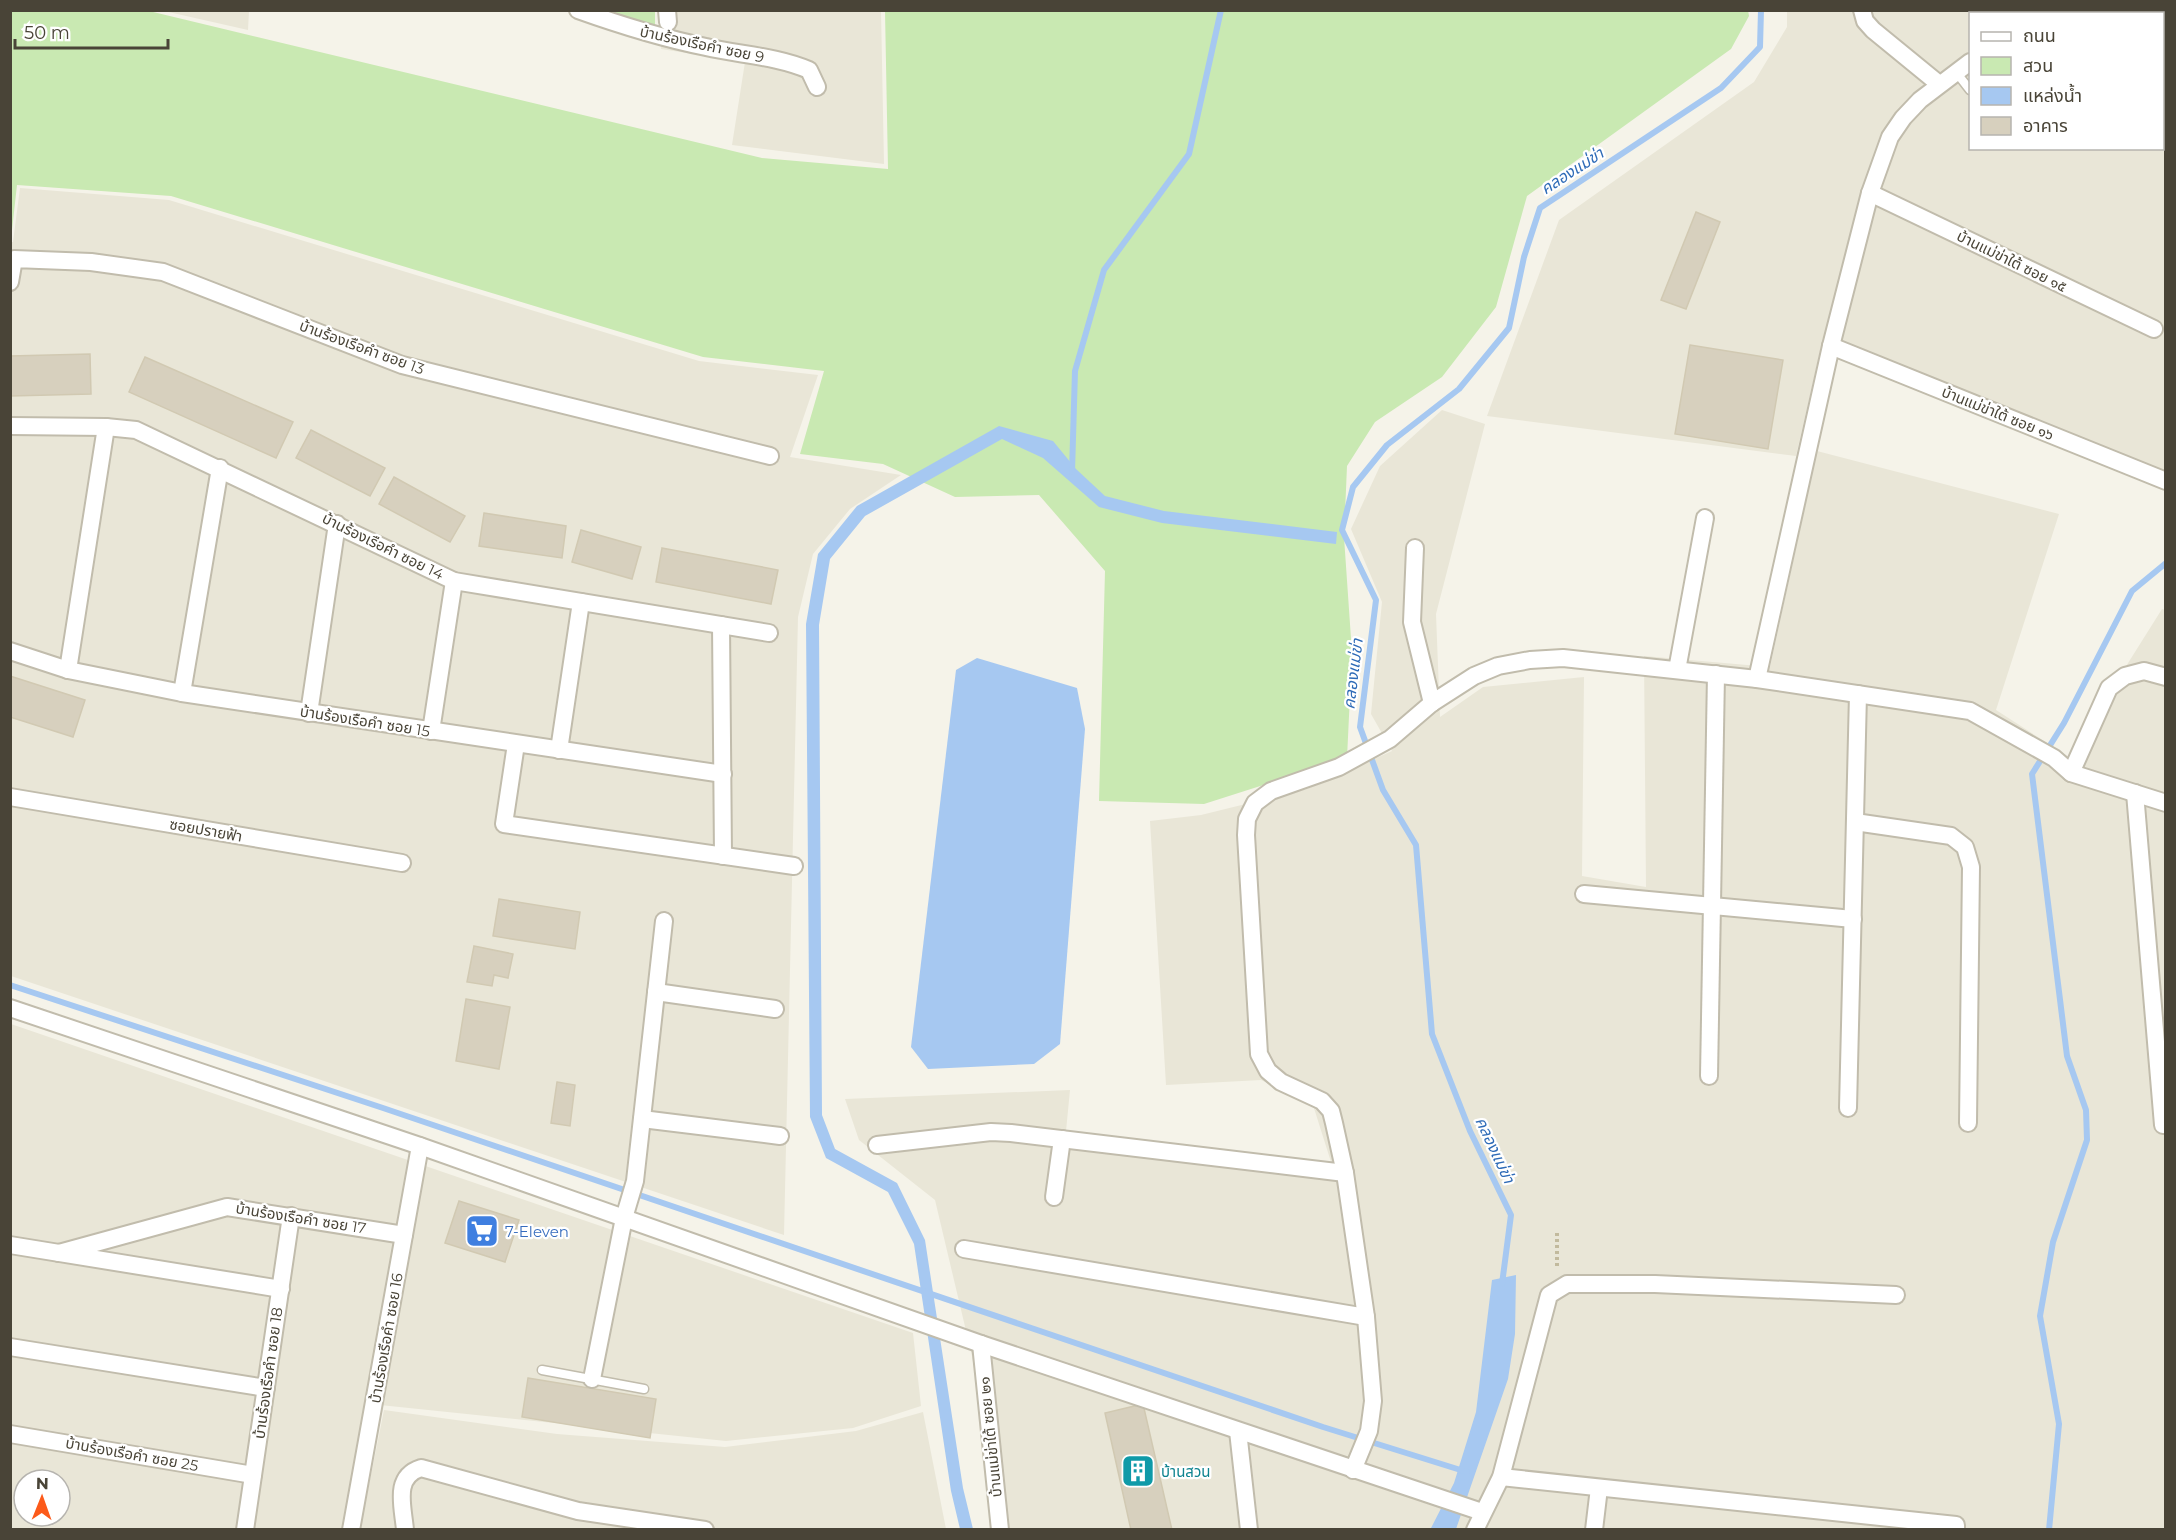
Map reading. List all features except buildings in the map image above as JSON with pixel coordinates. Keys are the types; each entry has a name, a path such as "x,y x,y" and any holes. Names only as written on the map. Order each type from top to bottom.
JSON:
{"street":[{"name":"บ้านร้องเรือคำ ซอย 9","path":"578,10 630,29 708,48 788,61 809,70 817,87"},
{"path":"1862,10 1865,21 1873,30 1939,84"},
{"path":"1757,678 1830,346 1870,193 1890,137 1920,100 1963,67"},
{"name":"บ้านแม่ข่าใต้ ซอย ๑๕","path":"1870,193 2154,329"},
{"name":"บ้านร้องเรือคำ ซอย 13","path":"10,282 15,258 91,262 163,272 402,365 770,456"},
{"name":"บ้านแม่ข่าใต้ ซอย ๑๖","path":"1830,346 2166,481"},
{"name":"บ้านร้องเรือคำ ซอย 14","path":"10,426 106,427 136,430 454,581 769,633"},
{"path":"68,670 106,427"},
{"path":"182,693 220,468"},
{"path":"1677,670 1705,518"},
{"path":"309,713 337,524"},
{"path":"1415,548 1413,622 1432,703"},
{"path":"431,731 454,581"},
{"path":"559,750 581,602"},
{"path":"721,626 723,856"},
{"name":"บ้านร้องเรือคำ ซอย 15","path":"10,651 68,670 182,693 723,774"},
{"path":"1353,1470 1369,1431 1373,1401 1366,1317 1345,1173 1330,1111 1322,1101 1281,1082 1268,1071 1259,1054 1246,835 1247,819 1255,803 1271,791 1339,767 1390,739 1432,703 1474,676 1498,666 1530,660 1563,658 1757,678 1970,711 2054,758 2071,773 2166,803"},
{"path":"2071,773 2109,688 2125,676 2144,671 2166,677"},
{"path":"1709,1076 1716,674"},
{"path":"1848,1108 1858,693"},
{"path":"516,744 504,824 794,866"},
{"path":"2135,793 2163,1125 2166,1125"},
{"name":"ซอยปรายฟ้า","path":"10,797 402,863"},
{"path":"1855,822 1951,836 1965,847 1971,867 1968,1123"},
{"path":"1584,894 1852,919"},
{"path":"592,1379 624,1218 635,1181 664,921"},
{"path":"656,992 775,1009"},
{"path":"10,1008 420,1146 954,1335 1482,1512"},
{"path":"642,1119 780,1136"},
{"path":"877,1145 991,1131 1345,1173"},
{"path":"1054,1197 1062,1139"},
{"name":"บ้านร้องเรือคำ ซอย 16","path":"351,1530 420,1146"},
{"name":"บ้านร้องเรือคำ ซอย 17","path":"59,1253 227,1207 404,1235"},
{"name":"บ้านร้องเรือคำ ซอย 18","path":"245,1530 291,1216"},
{"path":"10,1245 281,1289"},
{"path":"964,1249 1366,1317"},
{"path":"1475,1530 1501,1477 1549,1295 1557,1287 1567,1284 1655,1284 1896,1295"},
{"name":"บ้านแม่ข่าใต้ ซอย ๒๑","path":"981,1344 1000,1530"},
{"path":"10,1347 266,1388"},
{"path":"1238,1431 1249,1530"},
{"name":"บ้านร้องเรือคำ ซอย 25","path":"10,1434 253,1475"},
{"path":"405,1530 402,1482 410,1472 421,1468 578,1511 705,1530"},
{"path":"1501,1477 1956,1525 1956,1530"},
{"path":"1594,1530 1599,1488"}],"lane":[{"path":"1963,67 1969,84"},
{"path":"542,1370 644,1389"}],"path":[{"path":"1557,1233 1557,1287"}],"shaded area":[{"path":"164,11 249,11 248,30"},
{"path":"659,11 881,11 884,164 732,145 745,62 661,49"},
{"path":"1787,11 2165,11 2165,22 2164,12 1969,12 1969,150 2164,150 2165,73 2165,476 1823,338 1796,456 1487,416 1559,220 1754,82 1787,27"},
{"path":"20,188 169,200 699,361 818,375 790,457 901,475 850,509 813,554 798,617 784,1235 11,976 10,242 13,242"},
{"path":"1442,410 1485,424 1436,614 1440,717 1483,687 1584,677 1582,876 1646,887 1644,656 1770,667 1817,451 2059,514 1996,710 2069,757 2162,609 2165,610 2165,1529 1000,1529 972,1356 935,1200 859,1140 845,1099 1070,1090 1066,1131 1331,1162 1313,1105 1261,1080 1166,1085 1150,821 1201,815 1307,789 1392,751 1371,714 1382,602 1351,529 1380,466"},
{"path":"11,1024 913,1333 921,1406 853,1428 726,1441 380,1405 358,1529 11,1530"},
{"path":"384,1410 557,1434 725,1447 856,1431 923,1412 946,1529 360,1530"}],"green space":[{"path":"1748,10 1749,16 1731,49 1527,196 1496,307 1442,377 1375,422 1347,466 1344,537 1352,653 1347,758 1204,804 1099,801 1105,571 1039,495 955,497 883,464 800,454 824,371 703,357 171,196 17,185 11,239 10,11 149,11 762,158 888,169 885,11"},
{"path":"609,11 655,11 655,26"}],"water":[{"path":"999,426 1053,441 1076,469 1105,496 1164,511 1337,532 1336,544 1162,523 1099,507 1043,458 1002,439 865,516 830,559 819,625 822,1115 835,1149 897,1183 925,1240 963,1488 973,1529 960,1529 951,1491 914,1244 888,1192 826,1158 810,1117 806,624 818,554 857,506"},
{"path":"977,658 1077,688 1085,729 1060,1044 1034,1064 928,1069 911,1047 956,670"},
{"path":"1516,1275 1515,1334 1508,1379 1456,1529 1430,1530 1454,1483 1476,1412 1492,1280"}],"waterway":[{"path":"1072,472 1075,371 1104,270 1189,154 1221,10"},
{"name":"คลองแม่ข่า","path":"1502,1284 1511,1215 1470,1131 1432,1034 1416,845 1383,790 1360,727 1376,600 1342,530 1353,487 1387,445 1459,389 1509,328 1524,257 1540,208 1721,88 1760,47 1761,10"},
{"path":"2049,1530 2059,1424 2040,1316 2053,1242 2087,1140 2086,1110 2067,1056 2032,774 2064,723 2132,591 2166,563"},
{"path":"10,985 383,1108 1323,1427 1467,1472"}],"place":[{"name":"7-Eleven","path":"482,1231"},
{"name":"บ้านสวน","path":"1138,1471"}]}
